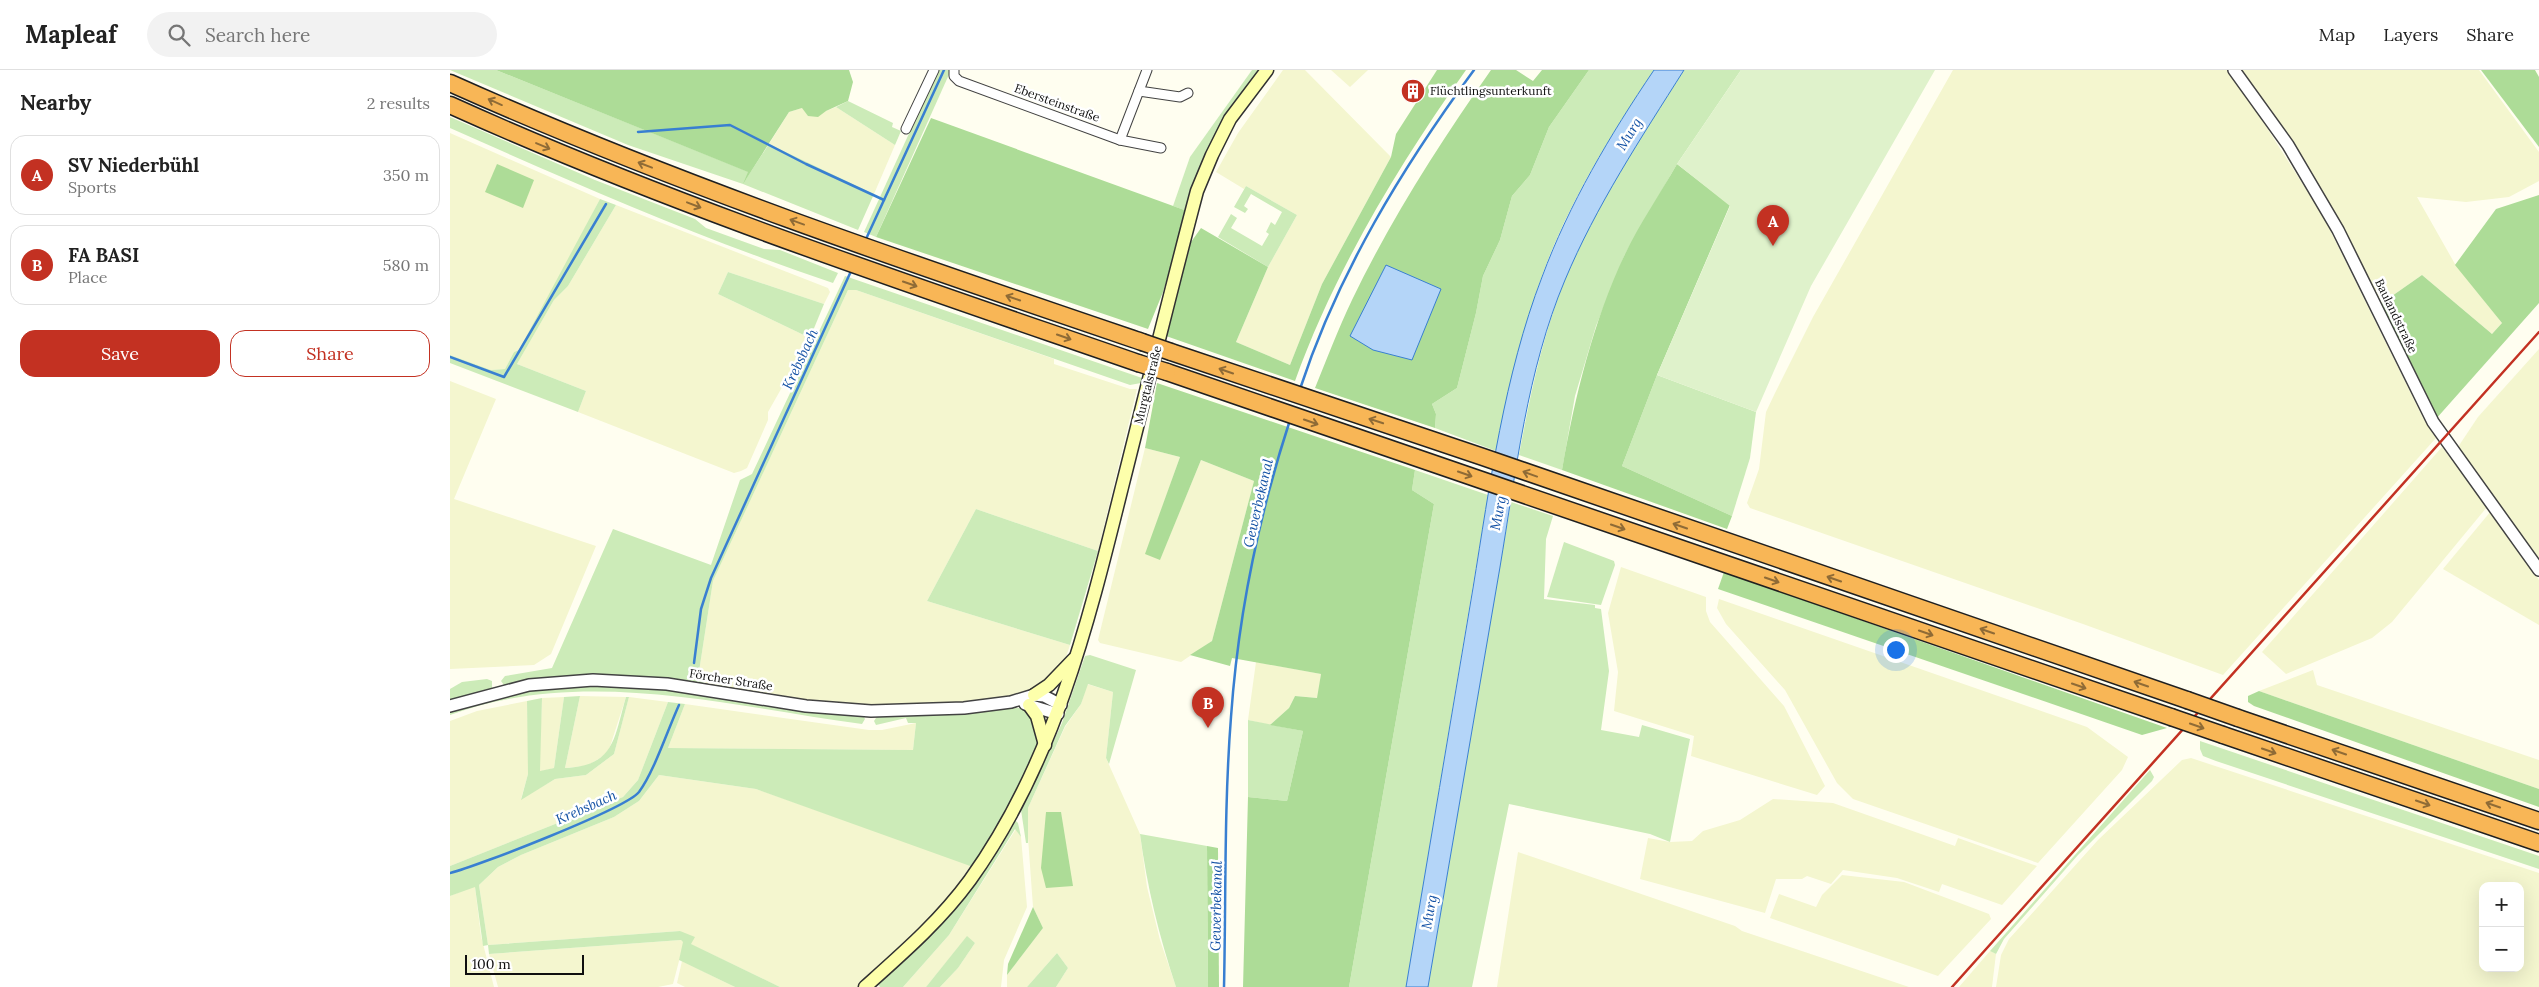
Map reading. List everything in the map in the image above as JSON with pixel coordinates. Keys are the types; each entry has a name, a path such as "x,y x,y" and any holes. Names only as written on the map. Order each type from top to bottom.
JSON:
{"highway":[{"path":"450,82 590,144 872,249 2539,821"},
{"path":"450,106 583,163 864,268 2539,843"}],"main road":[{"name":"Murgtalstraße","path":"865,987 938,920 969,881 1014,810 1045,746 1078,656 1197,191 1230,119 1267,70"},
{"path":"1045,746 1031,700 1078,656"}],"street":[{"path":"906,129 934,70"},
{"path":"1120,140 1147,70"},
{"name":"Baulandstraße","path":"2234,70 2288,145 2338,230 2433,422 2539,570"},
{"name":"Ebersteinstraße","path":"955,74 1120,140 1161,148"},
{"path":"1139,91 1180,97 1188,93"},
{"name":"Förcher Straße","path":"450,706 530,685 593,680 667,684 806,706 863,711 924,711 1031,700"},
{"path":"1031,700 1044,696 1059,709"}],"green space":[{"path":"450,70 496,70 749,172 746,179 769,144 874,194 858,230 743,184 628,145"},
{"path":"496,70 849,70 853,82 848,101 826,111 818,117 808,116 802,108 789,112 743,184 748,172"},
{"path":"938,70 951,70 876,237 864,232"},
{"path":"1252,70 1262,70 1187,211 1173,206 1190,157"},
{"path":"1283,70 1305,70 1391,157 1322,284 1290,365 1236,342 1268,267 1297,215 1246,186 1244,189 1216,172 1238,133"},
{"path":"1331,70 1368,70 1350,87"},
{"path":"1437,70 1466,70 1416,143 1370,220 1329,299 1295,381 1166,336 1191,242 1201,228 1268,267 1236,342 1290,365 1322,284 1391,157 1396,134"},
{"path":"1491,70 1516,70 1533,81 1542,70 1589,70 1549,127 1530,175 1512,196 1500,240 1483,276 1476,313 1457,388 1432,404 1436,414 1435,428 1315,388 1347,311 1399,211 1434,154"},
{"path":"1589,70 1654,70 1600,155 1575,200 1554,245 1527,321 1496,451 1435,428 1436,414 1432,404 1457,388 1476,313 1483,276 1500,240 1512,196 1530,175 1549,127"},
{"path":"1684,70 1741,70 1677,164 1625,254 1596,326 1575,396 1562,470 1519,455 1537,367 1549,324 1576,254 1589,227 1635,147"},
{"path":"1741,70 1935,70 1811,286 1756,412 1657,375 1730,206 1677,164"},
{"path":"1953,70 2227,70 2260,117 2323,216 2423,418 2436,438 2223,675 1750,508 1747,503 1759,469 1766,412 1775,393 1813,317"},
{"path":"2239,70 2479,70 2539,152 2539,181 2509,197 2466,202 2417,197 2455,264 2502,323 2492,334 2422,275 2382,303 2313,175 2272,111"},
{"path":"2481,70 2535,70 2539,77 2539,147"},
{"path":"848,101 893,123 892,127 901,131 895,145 836,107"},
{"path":"836,107 895,145 874,194 769,144 789,112 802,108 826,111"},
{"path":"450,117 595,180 695,219 706,228 764,249 780,250 838,273 833,283 687,229 450,128"},
{"path":"931,118 1187,211 1163,292 1148,329 876,237"},
{"path":"450,133 600,199 519,350 514,352 505,369 491,370 450,355"},
{"path":"497,164 534,180 523,208 485,192"},
{"path":"1677,164 1730,205 1657,375 1622,466 1732,516 1727,529 1562,470 1579,387 1603,306 1631,242"},
{"path":"1246,186 1297,215 1268,267 1218,237 1231,214 1237,218 1231,228 1262,246 1269,234 1266,232 1271,222 1275,225 1282,212 1251,194 1244,206 1248,209 1245,213 1234,207"},
{"path":"2539,195 2539,303 2435,420 2415,386 2382,303 2422,275 2492,334 2502,323 2455,265 2496,209"},
{"path":"600,199 616,205 568,286 554,300 517,364 586,391 578,412 450,363 450,355 491,370 505,369 514,352 519,350"},
{"path":"616,205 828,288 830,292 824,304 728,272 718,294 810,338 768,412 768,420 747,468 741,471 734,473 578,412 586,391 517,364 554,300 568,286"},
{"path":"728,272 824,304 810,338 718,294"},
{"path":"845,276 1142,378 1141,383 1130,385 856,290 848,290 713,581 698,678 705,683 703,686 504,685 501,681 505,676 552,668 613,529 711,565 740,480 752,474"},
{"path":"848,290 856,290 1054,359 1054,364 1130,389 1137,389 1098,551 976,509 927,601 1070,645 1066,657 1055,673 1039,687 1016,696 960,704 869,707 813,702 705,683 698,678 713,581"},
{"path":"2539,349 2539,556 2537,559 2458,447 2478,417"},
{"path":"1657,375 1756,412 1750,458 1732,516 1622,466"},
{"path":"450,381 496,399 454,499 596,546 551,654 534,665 450,669"},
{"path":"1157,383 1415,470 1412,490 1434,504 1349,987 1243,987 1248,797 1287,801 1303,731 1270,725 1289,708 1295,696 1317,698 1321,674 1232,658 1230,666 1190,655 1212,641 1254,481 1201,460 1160,560 1145,554 1180,457 1145,448"},
{"path":"2442,447 2487,507 2392,622 2372,638 2286,674 2262,652"},
{"path":"1145,448 1180,457 1146,553 1160,559 1201,460 1254,481 1212,641 1181,662 1100,643 1098,640"},
{"path":"1415,470 1488,495 1406,987 1349,987 1434,504 1412,490"},
{"path":"1511,502 1553,516 1546,539 1544,599 1595,605 1595,608 1601,609 1609,671 1601,730 1639,737 1642,725 1690,739 1670,842 1650,834 1509,804 1472,987 1428,987"},
{"path":"976,509 1098,551 1070,645 927,601"},
{"path":"2491,511 2539,580 2539,625 2443,569"},
{"path":"1564,542 1614,561 1615,565 1601,605 1547,597"},
{"path":"1621,567 1706,597 1706,611 1710,622 1784,706 1825,786 1817,795 1691,756 1694,736 1614,711 1618,672 1608,613"},
{"path":"1724,572 2167,728 2142,735 1718,589"},
{"path":"1719,599 2087,727 2128,757 2122,770 2038,863 1853,799 1837,783 1785,690 1726,624 1717,608"},
{"path":"1090,655 1136,670 1109,764 1106,758 1113,692 1088,684 1081,704 1065,726 1028,808 1028,843 1026,843 1021,810 1062,723 1085,656"},
{"path":"1256,662 1321,674 1318,698 1295,696 1289,708 1270,725 1248,720"},
{"path":"2313,670 2317,685 2539,760 2539,789 2259,691"},
{"path":"487,679 492,681 492,689 450,702 450,689 462,682"},
{"path":"596,684 677,690 863,715 865,719 862,724 708,700 655,694 603,692 551,693 500,701 450,715 450,710 518,692"},
{"path":"1087,684 1113,692 1106,758 1140,834 1147,887 1160,940 1176,987 1056,987 1068,968 1057,953 1027,987 1007,987 1007,975 1043,928 1033,907 1028,838 1028,808 1065,727 1081,704"},
{"path":"2259,691 2539,789 2539,807 2254,706 2248,702 2248,696"},
{"path":"580,696 626,697 608,753 587,766 565,768"},
{"path":"580,696 565,768 594,762 603,755 615,737 626,697 629,697 614,754 586,775 555,779 521,800 528,774 527,701 542,698 540,771 554,768 564,697"},
{"path":"564,697 554,768 539,772 542,698"},
{"path":"629,697 668,702 638,780 623,797 450,866 450,721 477,711 527,701 528,774 521,799 555,779 586,775 614,754"},
{"path":"668,702 685,704 668,748 913,750 916,723 908,723 906,718 876,725 874,721 878,715 1019,708 1028,712 1035,721 1039,741 997,834 973,867 756,789 659,775 639,801 614,817 521,855 498,867 479,885 488,945 483,946 475,887 450,896 450,866 623,797 638,780"},
{"path":"685,704 869,730 882,730 916,723 913,750 668,748"},
{"path":"1248,720 1303,731 1287,801 1248,797"},
{"path":"2200,741 2539,856 2539,869 2216,761 2203,756 2200,749"},
{"path":"2191,758 2539,873 2539,987 1996,987 2001,955 2009,939 2098,840 2182,760"},
{"path":"2150,770 2154,777 2152,781 2078,855 2004,939 1996,954 1990,951"},
{"path":"659,775 756,789 971,865 939,915 858,987 780,987 690,944 680,931 488,945 479,885 498,867 521,855 614,817 639,801"},
{"path":"1773,799 1833,803 1955,846 1958,838 2037,866 2002,905 1942,884 1939,892 1897,878 1843,870 1831,884 1807,876 1802,879 1776,879 1765,913 1640,879 1648,838 1670,842 1692,841 1703,831 1740,820"},
{"path":"1046,812 1061,812 1073,886 1046,888 1041,868"},
{"path":"1015,820 1018,823 1021,837 1015,829 949,935 903,987 880,987 877,983 929,937 957,906 988,864"},
{"path":"1016,829 1021,837 1027,907 1004,960 1001,987 940,987 958,968 975,943 967,937 926,987 903,987 949,935"},
{"path":"1140,834 1207,846 1208,987 1176,987 1154,911"},
{"path":"1207,846 1218,848 1219,987 1208,987"},
{"path":"1518,852 1735,926 1742,931 1909,987 1497,987"},
{"path":"1842,875 1904,882 1989,914 1991,919 1938,976 1770,918 1779,894 1816,907 1822,895"},
{"path":"475,887 481,936 494,987 450,987 450,896"},
{"path":"1033,907 1043,928 1007,975 1008,964"},
{"path":"680,931 695,937 691,944 780,987 735,987 679,960 683,942 681,940 489,954 488,945"},
{"path":"967,936 975,943 958,968 940,987 926,987"},
{"path":"681,940 684,942 673,984 658,987 498,987 489,954"},
{"path":"1990,951 1996,954 1992,987 1959,987"},
{"path":"1057,953 1068,968 1056,987 1027,987"},
{"path":"682,961 735,987 685,987 677,983"}],"water":[{"name":"Murg","path":"1654,70 1684,70 1620,173 1577,253 1552,314 1541,349 1524,422 1428,987 1406,987 1492,470 1508,391 1518,353 1542,277 1565,223 1606,145"},
{"path":"1386,265 1441,289 1412,360 1373,350 1350,336"}],"waterway":[{"name":"Krebsbach","path":"866,239 944,70"},
{"name":"Gewerbekanal","path":"1300,389 1315,346 1333,304 1374,223 1397,183 1474,70"},
{"path":"638,132 730,125 806,164 884,200"},
{"path":"450,357 504,377 606,204"},
{"name":"Krebsbach","path":"694,663 701,609 711,578 852,269"},
{"name":"Gewerbekanal","path":"1224,987 1227,784 1234,679 1245,604 1260,529 1290,420"},
{"name":"Krebsbach","path":"450,873 550,836 608,811 639,792 645,784 679,705"}],"railway":[{"path":"1952,987 2539,332"}],"place":[{"name":"Flüchtlingsunterkunft","path":"1413,91"},
{"name":"SV Niederbühl","path":"1773,246"},
{"name":"FA BASI","path":"1208,728"}]}
